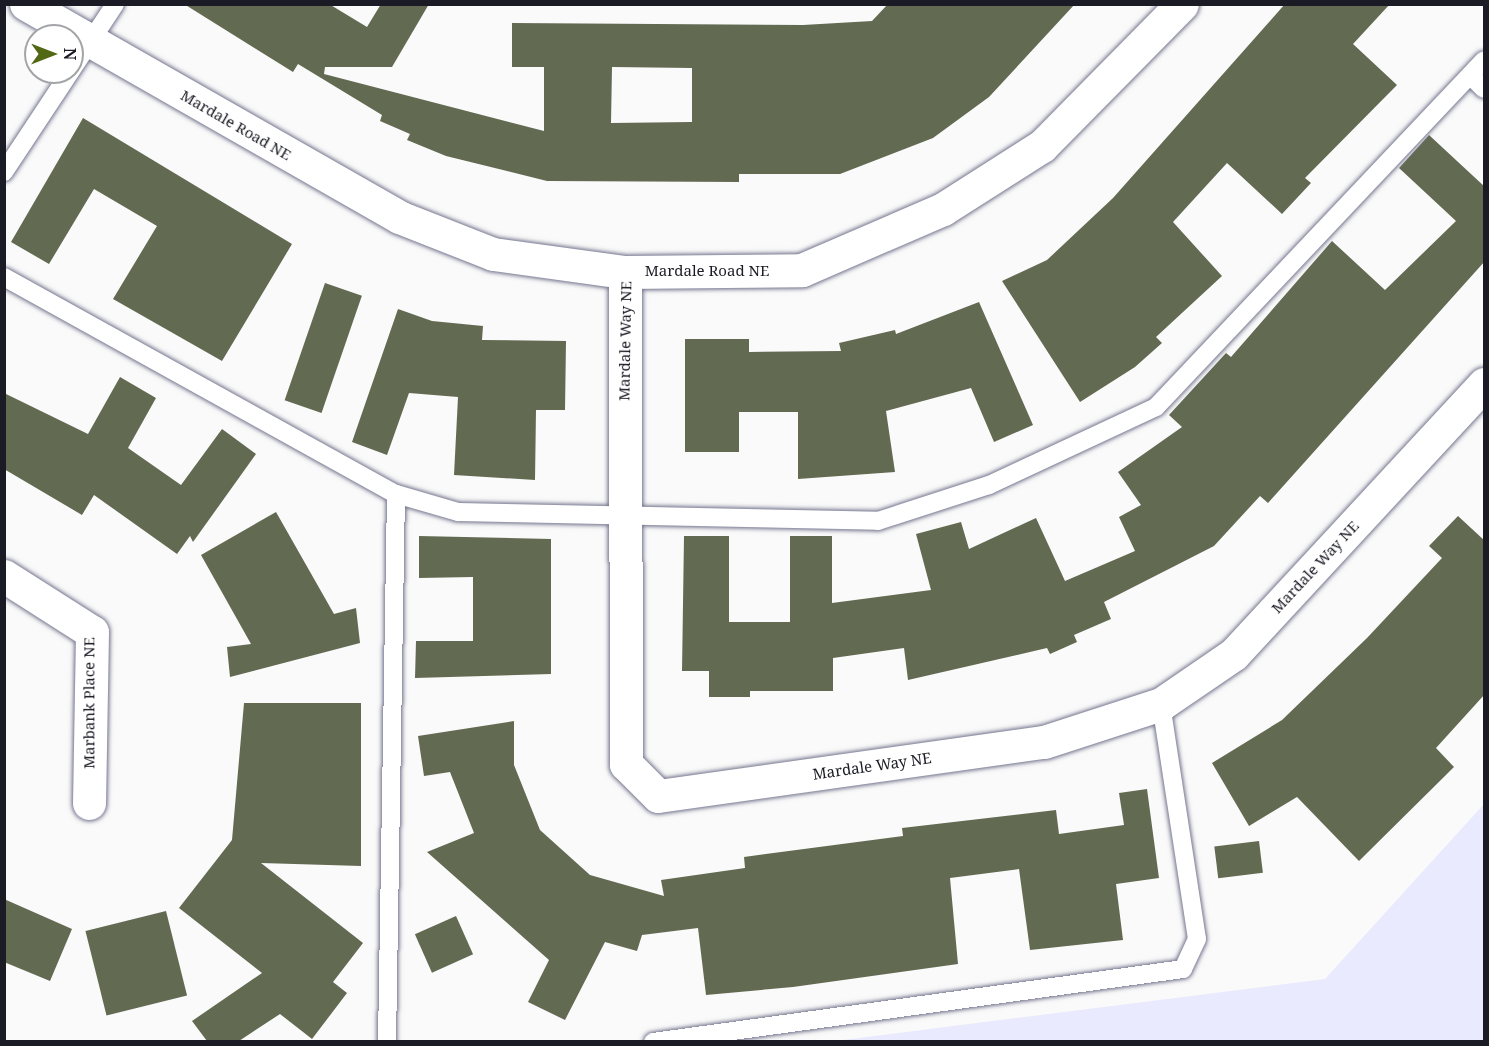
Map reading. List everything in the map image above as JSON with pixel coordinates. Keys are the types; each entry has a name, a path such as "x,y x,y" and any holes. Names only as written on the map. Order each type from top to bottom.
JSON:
{"street":[{"name":"Mardale Road NE","path":"27,4 399,218 493,254 625,272 802,270 943,209 1042,146 1182,4"},
{"name":"Mardale Way NE","path":"625,272 623,517 626,764 658,796 1044,742 1161,704 1234,654 1485,384"},
{"name":"Marbank Place NE","path":"4,576 92,632 89,803"}],"lane":[{"path":"4,172 92,43 115,4"},
{"path":"4,277 396,494 458,512 878,521 989,484 1156,407 1485,60"},
{"path":"1471,75 1485,90"},
{"path":"387,1041 396,494"},
{"path":"653,1041 1183,969 1197,939 1161,704"}],"shaded area":[{"path":"1484,804 1484,1041 835,1041 1325,979"}],"building":[{"path":"184,4 329,4 367,27 381,4 429,4 392,67 325,67 324,74 544,131 544,67 512,67 512,23 803,25 872,21 888,4 1075,4 989,97 933,138 840,174 739,174 739,182 547,181 446,156 407,140 410,134 380,121 382,115 298,64 293,72","holes":["612,67 692,68 692,122 611,123"]},
{"path":"1285,4 1390,4 1353,44 1397,85 1305,178 1311,183 1282,214 1227,163 1173,222 1222,276 1156,337 1162,343 1135,367 1080,402 1002,281 1047,260 1113,198"},
{"path":"83,118 292,244 222,361 113,299 157,226 94,189 49,264 11,242"},
{"path":"1429,135 1485,187 1485,261 1268,503 1260,496 1214,546 1104,602 1111,619 1074,635 1077,642 1050,654 1047,648 908,680 904,648 833,658 833,691 750,691 750,697 709,697 709,671 682,671 684,536 729,536 729,622 790,622 790,536 832,536 832,603 931,590 916,534 961,522 969,549 1036,518 1065,581 1135,551 1119,517 1141,505 1118,472 1182,427 1169,415 1226,353 1231,357 1332,241 1385,290 1456,221 1399,168"},
{"path":"325,283 362,296 322,413 285,400"},
{"path":"979,302 1033,425 994,442 971,388 886,411 895,472 798,479 798,412 739,412 739,452 685,452 685,339 749,339 749,352 841,351 839,343 895,330 896,334"},
{"path":"398,309 432,321 483,326 482,340 566,341 565,410 536,410 535,480 454,475 458,397 409,393 387,455 352,442"},
{"path":"120,377 156,398 128,448 181,485 222,429 256,454 193,542 190,536 177,554 94,495 82,515 4,469 4,393 88,434"},
{"path":"276,512 334,614 356,608 360,643 230,677 227,647 251,644 201,555"},
{"path":"1458,516 1485,541 1485,694 1436,748 1454,767 1359,861 1297,797 1249,826 1212,763 1282,720 1367,638 1442,558 1429,546"},
{"path":"419,536 551,539 551,674 415,678 416,641 473,641 473,577 419,578"},
{"path":"244,703 361,703 361,866 261,863 363,943 333,982 347,993 312,1039 280,1014 239,1041 207,1041 192,1021 262,973 179,908 232,840"},
{"path":"514,721 514,765 540,830 590,875 664,896 661,880 745,868 744,857 903,836 902,828 1056,810 1059,834 1124,825 1119,793 1147,789 1159,878 1116,884 1123,940 1030,950 1019,869 950,878 958,964 793,987 706,995 698,928 642,935 637,951 605,942 565,1020 528,1002 549,960 427,852 474,833 450,772 424,776 418,736"},
{"path":"1259,841 1263,873 1218,878 1214,846"},
{"path":"4,899 72,929 50,981 4,962"},
{"path":"166,911 187,995 107,1015 85,931"},
{"path":"456,916 473,954 432,973 415,934"}]}
